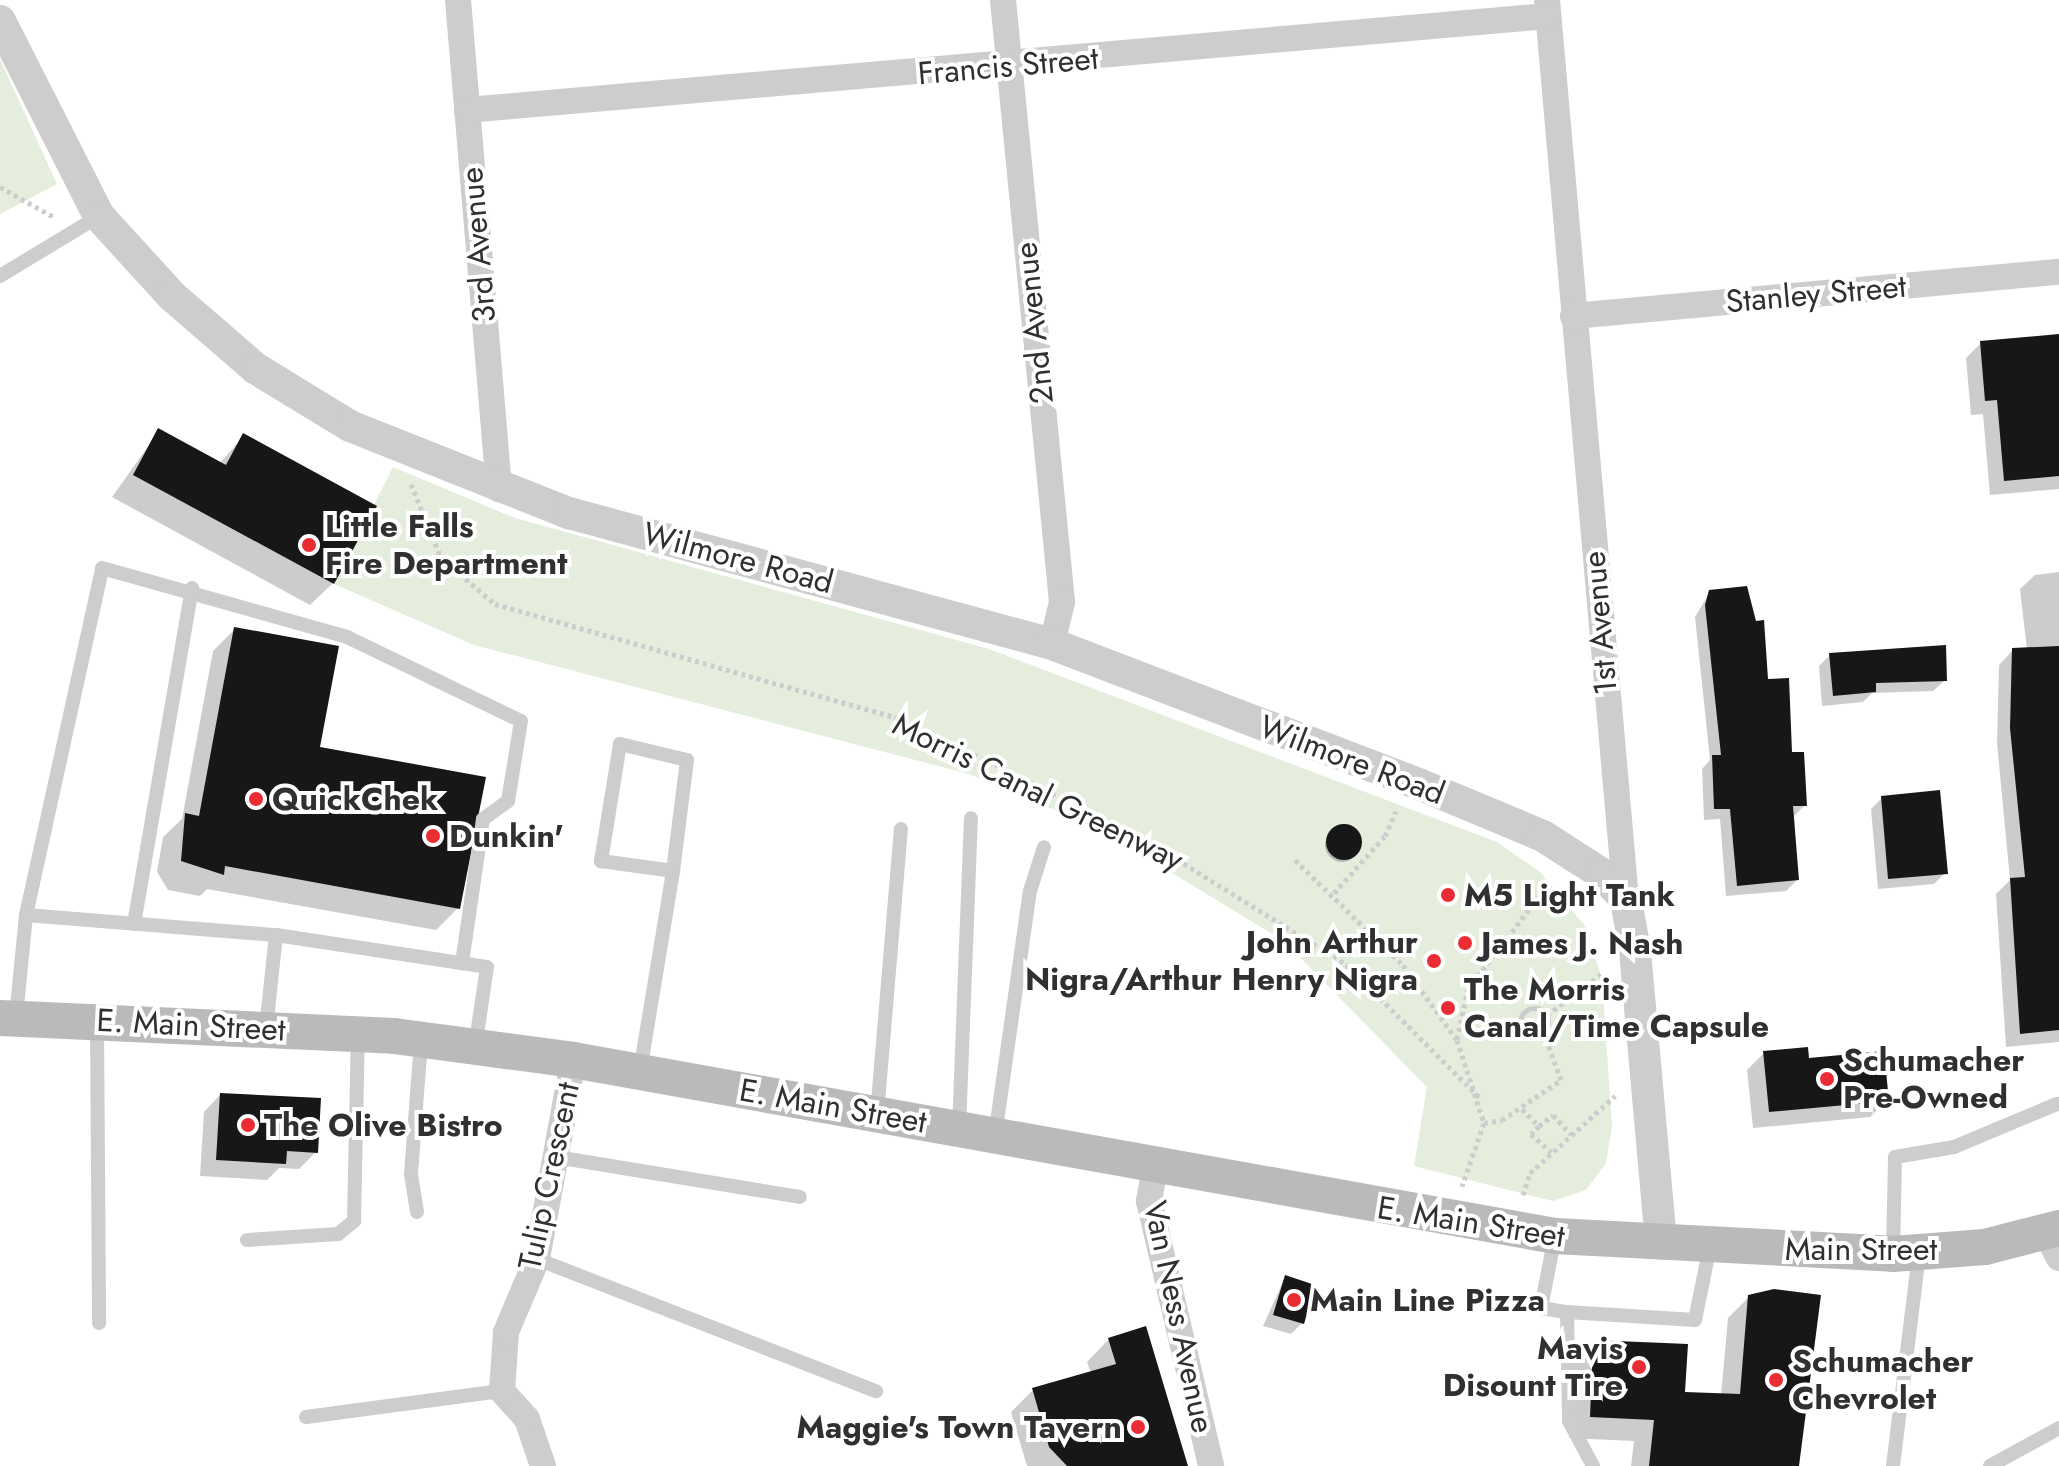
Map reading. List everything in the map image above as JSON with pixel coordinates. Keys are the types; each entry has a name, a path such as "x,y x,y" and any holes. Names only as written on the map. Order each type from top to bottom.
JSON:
{"main road":[{"name":"E. Main Street","path":"8,1018 358,1034 573,1060 1449,1221 1555,1236 1661,1244"},
{"name":"Main Street","path":"1661,1244 1906,1254 2055,1240"}],"street":[{"name":"3rd Avenue","path":"458,0 499,489"},
{"name":"2nd Avenue","path":"1003,0 1062,602 1052,644"},
{"name":"Francis Street","path":"467,110 1009,66 1548,8"},
{"name":"1st Avenue","path":"1548,8 1626,900 1648,1069 1661,1244"},
{"name":"Wilmore Road","path":"0,21 87,223 255,368 393,448 499,489 1052,644 1405,779 1566,849 1626,900"},
{"name":"Stanley Street","path":"1573,316 2059,272"},
{"name":"Tulip Crescent","path":"502,1391 506,1332 537,1259 573,1060"},
{"name":"Van Ness Avenue","path":"1155,1167 1149,1201 1211,1466"},
{"path":"502,1391 527,1419 543,1466"}],"lane":[{"path":"0,276 87,223"},
{"path":"8,1018 26,915 102,568 192,588 347,637 521,721 508,801 483,819 462,963"},
{"path":"134,924 192,588"},
{"path":"640,1071 673,871 687,760 620,744 601,861 673,871"},
{"path":"959,1129 971,818"},
{"path":"877,1115 901,829"},
{"path":"995,1136 1030,891 1044,847"},
{"path":"26,915 276,935 487,967 475,1048"},
{"path":"266,1030 276,935"},
{"path":"97,1020 99,1323"},
{"path":"247,1240 338,1234 354,1221 358,1034"},
{"path":"417,1212 411,1174 421,1040"},
{"path":"1893,1466 1906,1254 1895,1157 1954,1147 2057,1104"},
{"path":"556,1157 800,1197"},
{"path":"1555,1236 1541,1308 1567,1312 1695,1320 1710,1246"},
{"path":"537,1259 876,1391"},
{"path":"1567,1312 1569,1421 1593,1466"},
{"path":"306,1417 502,1391"},
{"path":"1990,1466 2059,1428"}],"path":[{"path":"0,187 87,223"},
{"name":"Morris Canal Greenway","path":"393,448 441,558 495,604 894,717 995,764 1195,870 1346,964 1480,1098"},
{"path":"1334,893 1385,836 1405,779"},
{"path":"1295,860 1334,893 1403,965 1457,1040 1480,1098 1484,1123 1449,1221"},
{"path":"1457,1040 1468,989 1544,890"},
{"path":"1484,1123 1522,1109 1529,1095 1561,1080 1544,1033 1547,1015 1635,951"},
{"path":"1544,1033 1531,1036 1520,1023 1530,1008 1547,1015"},
{"path":"1513,1231 1530,1173 1648,1069"},
{"path":"1522,1109 1539,1126"},
{"path":"1551,1152 1531,1134 1539,1126 1553,1115 1571,1134"}],"green space":[{"path":"0,59 57,184 0,214"},
{"path":"393,467 515,518 989,649 1497,842 1540,872 1585,926 1602,979 1612,1126 1606,1163 1586,1190 1553,1201 1414,1166 1427,1087 1284,941 1098,828 969,774 474,645 334,584"}],"building":[{"path":"2059,334 2059,476 2004,481 1997,400 1985,401 1980,341"},
{"name":"Little Falls Fire Department","path":"158,428 226,465 243,433 377,506 334,584 133,475"},
{"path":"1747,586 1756,621 1764,620 1768,679 1789,678 1792,752 1804,752 1807,806 1793,806 1799,880 1737,886 1730,809 1714,809 1712,755 1721,755 1705,605 1709,590"},
{"path":"234,627 339,646 320,747 486,777 460,909 225,866 224,875 181,861 185,813 199,816"},
{"path":"1946,645 1947,681 1876,683 1876,692 1833,696 1829,653"},
{"path":"2059,646 2059,1030 2020,1034 2010,878 2025,877 2010,728 2012,648"},
{"path":"1940,790 1948,874 1888,879 1881,796"},
{"path":"1344,824 1357,829 1362,842 1357,855 1344,860 1331,855 1326,842 1331,829"},
{"name":"Schumacher Pre-Owned","path":"1808,1047 1809,1058 1884,1051 1889,1101 1769,1112 1763,1051"},
{"path":"220,1093 321,1098 318,1153 287,1151 286,1164 216,1160"},
{"name":"Main Line Pizza","path":"1285,1275 1315,1285 1304,1324 1273,1315"},
{"path":"1774,1289 1821,1295 1799,1466 1649,1466 1654,1420 1590,1417 1593,1340 1688,1344 1685,1392 1740,1394 1748,1295"},
{"path":"1146,1326 1188,1466 1067,1466 1049,1447 1032,1388 1116,1364 1108,1338"}],"place":[{"name":"Little Falls Fire Department","path":"309,545"},
{"name":"QuickChek","path":"256,799"},
{"name":"Dunkin'","path":"433,836"},
{"name":"M5 Light Tank","path":"1448,895"},
{"name":"James J. Nash","path":"1465,943"},
{"name":"John Arthur Nigra/Arthur Henry Nigra","path":"1434,961"},
{"name":"The Morris Canal/Time Capsule","path":"1448,1008"},
{"name":"Schumacher Pre-Owned","path":"1827,1079"},
{"name":"The Olive Bistro","path":"248,1125"},
{"name":"Main Line Pizza","path":"1294,1300"},
{"name":"Mavis Disount Tire","path":"1639,1367"},
{"name":"Schumacher Chevrolet","path":"1776,1380"},
{"name":"Maggie's Town Tavern","path":"1138,1427"}]}
